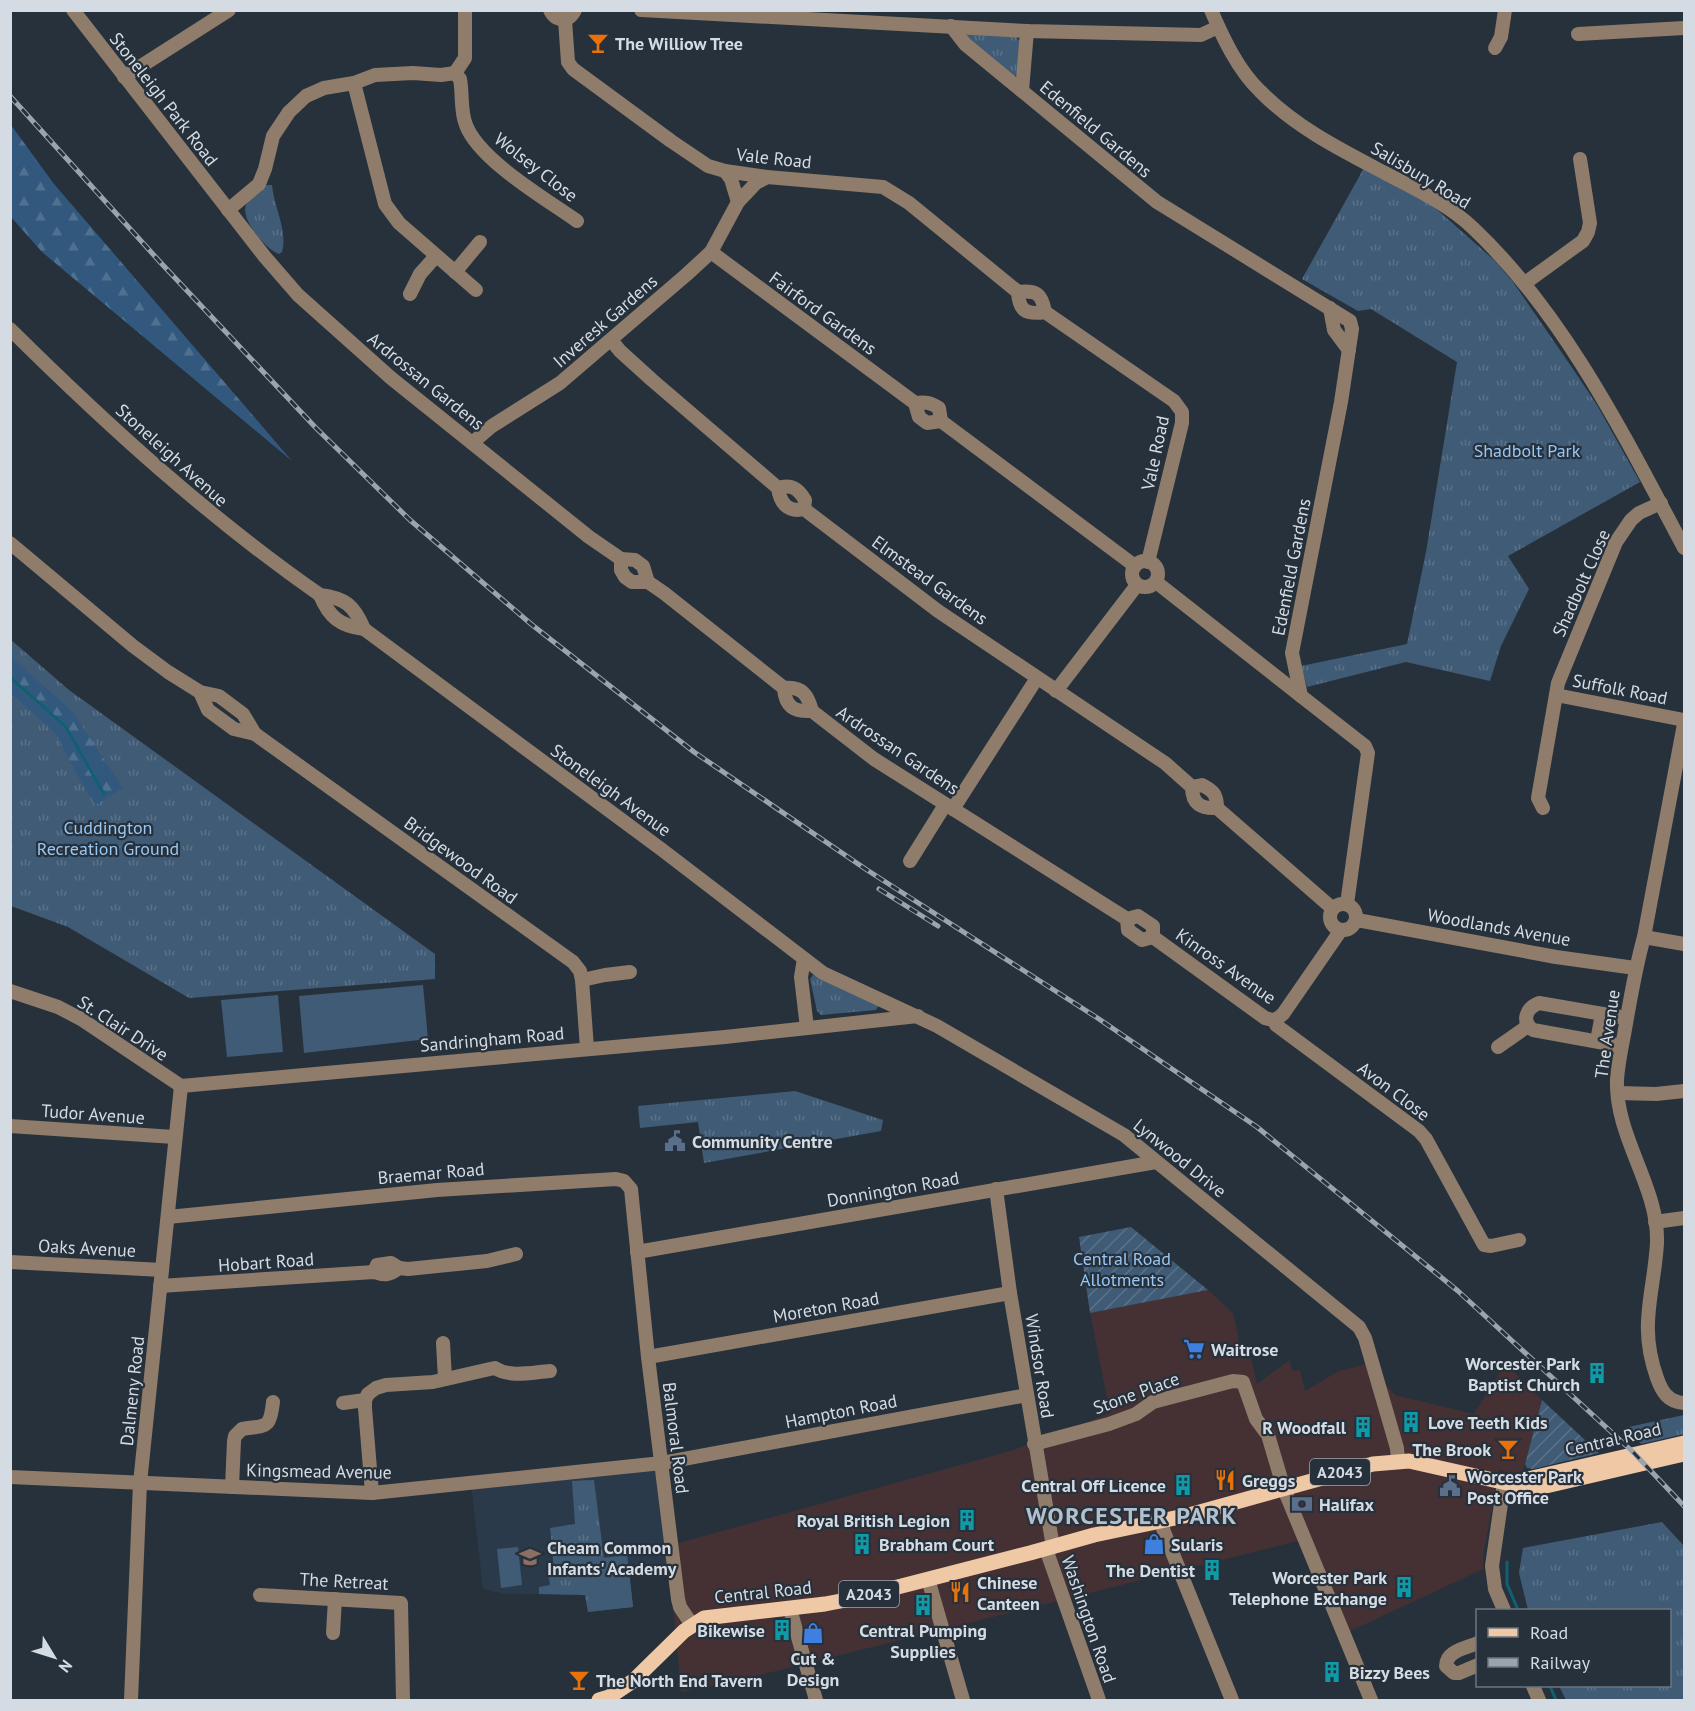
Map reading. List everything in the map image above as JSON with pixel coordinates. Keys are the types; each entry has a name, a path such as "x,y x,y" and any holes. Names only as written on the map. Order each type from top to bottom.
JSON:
{"main road":[{"name":"Central Road","path":"1510,1484 1684,1443"},
{"name":"Central Road","path":"599,1701 633,1681 692,1625 714,1616 790,1609 850,1599 1104,1532 1284,1489 1373,1464 1409,1461 1533,1489 1684,1454"}],"street":[{"name":"Stoneleigh Park Road","path":"73,10 228,210"},
{"path":"124,77 229,10"},
{"path":"228,210 258,184 273,136 289,112 314,91 354,83 375,75 455,73 465,58 463,17 465,10"},
{"name":"Vale Road","path":"550,10 557,19 570,15 568,62 573,69 708,166 767,177 883,187 890,190 909,202 1018,292 1029,291 1038,294 1043,301 1045,312 1174,401 1182,412 1182,423 1148,561"},
{"path":"641,10 1027,30 1201,35 1218,27"},
{"name":"Salisbury Road","path":"1211,10 1218,27 1249,78 1276,106 1328,142 1436,200 1471,226 1525,283 1568,344 1684,548"},
{"path":"1495,48 1501,37 1505,10"},
{"name":"Edenfield Gardens","path":"951,26 965,44 1157,202 1350,321 1352,329 1337,425 1292,652 1301,696"},
{"path":"1578,34 1684,28"},
{"name":"Edenfield Gardens","path":"1022,91 1027,30"},
{"name":"Wolsey Close","path":"455,73 460,79 466,126 478,144 507,170 577,221"},
{"path":"354,83 385,204 399,223 476,290"},
{"path":"1525,283 1583,241 1588,232 1590,223 1581,159"},
{"path":"725,171 738,202"},
{"name":"Inveresk Gardens","path":"472,443 492,426 560,383 711,252 738,202 756,183 767,177"},
{"name":"Ardrossan Gardens","path":"228,210 298,296 391,378 589,537 621,559 635,560 643,566 648,582 784,688 793,687 802,691 809,698 812,711"},
{"path":"455,272 480,242"},
{"name":"Fairford Gardens","path":"711,252 915,403 919,417 927,423 941,421 1135,566"},
{"path":"410,294 420,274 436,256"},
{"name":"Vale Road","path":"1018,292 1019,304 1025,311 1035,314 1045,312"},
{"name":"Stoneleigh Avenue","path":"10,328 49,368 223,524 320,595 337,597 349,604 358,615 364,629 661,849 804,959 836,980"},
{"name":"Elmstead Gardens","path":"611,340 644,373 778,488 788,485 794,487 805,500 804,509 938,611 1037,678"},
{"name":"Shadbolt Close","path":"1556,695 1558,683 1616,542 1630,520 1660,503"},
{"name":"Bridgewood Road","path":"10,543 133,646 200,692 219,696 243,714 255,734 573,962 580,971 582,980"},
{"path":"1148,561 1156,568 1158,575 1156,582 1144,588 1137,585 1133,581 1132,573 1135,566 1148,561"},
{"path":"1156,582 1365,746 1368,753 1347,904"},
{"path":"1056,691 1137,585"},
{"path":"1272,674 1292,652"},
{"path":"910,861 955,811 1037,678 1165,763 1192,787 1202,785 1212,790 1217,797 1217,808 1332,908"},
{"name":"Ardrossan Gardens","path":"784,688 784,699 791,707 800,711 812,711 874,759 955,811"},
{"name":"Suffolk Road","path":"1543,808 1538,798 1556,695 1684,720"},
{"name":"The Avenue","path":"1684,724 1683,741 1644,937 1635,968 1617,1081 1623,1125 1655,1222 1657,1242 1647,1322 1647,1341 1652,1364 1662,1390 1671,1400 1684,1403"},
{"name":"Kinross Avenue","path":"955,811 1127,919 1138,916 1146,920 1153,926 1153,937 1264,1018 1276,1020 1283,1014 1341,930"},
{"path":"1347,904 1353,907 1357,920 1348,930 1341,930 1334,926 1330,919 1332,908 1347,904"},
{"name":"Woodlands Avenue","path":"1357,920 1556,957 1635,968"},
{"path":"1644,937 1684,944"},
{"path":"804,959 801,977 807,1028"},
{"path":"587,1048 582,980 604,970 630,972"},
{"name":"Lynwood Drive","path":"836,980 918,1016 1124,1135 1359,1327 1365,1338 1397,1448 1398,1461"},
{"name":"St. Clair Drive","path":"10,990 58,1007 81,1019 181,1086"},
{"path":"1621,1046 1533,1030 1528,1026 1526,1020 1527,1011 1532,1005 1539,1003 1626,1018"},
{"path":"1597,1041 1602,1014"},
{"name":"Sandringham Road","path":"181,1086 918,1016"},
{"name":"Avon Close","path":"1276,1020 1276,1025 1419,1131 1484,1245 1491,1246 1519,1240"},
{"path":"1498,1047 1528,1026"},
{"name":"Dalmeny Road","path":"131,1701 140,1483 181,1086"},
{"path":"1618,1093 1684,1092"},
{"name":"Tudor Avenue","path":"10,1126 174,1137"},
{"name":"Donnington Road","path":"637,1252 1156,1162"},
{"name":"Braemar Road","path":"168,1217 436,1190 616,1179 624,1180 631,1189 637,1252"},
{"name":"Windsor Road","path":"996,1189 1049,1548"},
{"path":"1655,1222 1684,1218"},
{"name":"Balmoral Road","path":"637,1252 678,1599 680,1607 692,1625"},
{"name":"Hobart Road","path":"160,1286 374,1272 382,1275 392,1274 399,1268 487,1261 516,1254"},
{"name":"Oaks Avenue","path":"10,1262 162,1270"},
{"name":"Moreton Road","path":"648,1357 1010,1293"},
{"path":"443,1343 445,1379"},
{"path":"372,1493 365,1400 372,1391 386,1385 433,1382 494,1363 500,1372 513,1374 550,1371"},
{"name":"Stone Place","path":"1034,1444 1109,1424 1136,1414 1153,1402 1233,1381 1239,1381 1245,1385 1256,1419 1268,1435 1284,1489 1371,1701"},
{"name":"Hampton Road","path":"662,1463 1027,1395"},
{"path":"343,1403 365,1400"},
{"path":"232,1487 235,1436 242,1429 266,1425 271,1416 273,1402"},
{"name":"Kingsmead Avenue","path":"10,1477 372,1493 662,1463"},
{"path":"1503,1609 1495,1590 1492,1566 1510,1484"},
{"path":"1161,1520 1232,1701"},
{"name":"Washington Road","path":"1049,1548 1099,1701"},
{"path":"928,1579 963,1701"},
{"name":"The Retreat","path":"260,1595 401,1603 403,1701"},
{"path":"333,1633 335,1599"},
{"path":"790,1609 816,1701"},
{"path":"1476,1644 1452,1654 1446,1661 1446,1666 1454,1673 1476,1666"},
{"path":"1533,1687 1539,1701"}],"shaded area":[{"path":"1208,1290 1233,1313 1243,1359 1251,1358 1257,1384 1290,1360 1292,1371 1300,1370 1305,1391 1339,1371 1368,1364 1395,1395 1474,1414 1500,1372 1510,1368 1542,1400 1522,1475 1499,1470 1483,1556 1483,1569 1346,1633 1306,1539 740,1680 681,1692 668,1546 1014,1450 1110,1413 1090,1313"},
{"path":"658,1465 670,1568 630,1572 633,1607 588,1612 585,1595 506,1594 483,1589 471,1483"}],"green space":[{"path":"967,34 1015,35 1020,42 1018,73 1014,77 966,37"},
{"path":"11,125 54,184 292,461 42,252 11,217"},
{"name":"Shadbolt Park","path":"1364,168 1432,205 1494,260 1513,282 1597,405 1640,482 1508,556 1529,589 1501,646 1490,681 1406,662 1307,687 1301,666 1407,644 1426,552 1457,362 1371,309 1358,311 1302,279"},
{"path":"267,185 272,185 282,227 283,244 282,252 279,254 268,247 255,233 245,211 250,199"},
{"name":"Cuddington Recreation Ground","path":"10,639 69,690 435,954 435,979 189,998 68,927 11,906"},
{"path":"10,656 72,711 123,788 94,806 55,733 11,693"},
{"path":"819,974 876,1003 878,1007 876,1010 821,1015 817,1011 810,979 813,975"},
{"path":"423,985 428,1039 304,1053 299,996"},
{"path":"278,995 283,1052 227,1057 221,1000"},
{"path":"795,1091 883,1120 881,1131 704,1163 698,1122 640,1128 638,1106"},
{"name":"Central Road Allotments","path":"1131,1227 1208,1290 1090,1313 1079,1237"},
{"path":"1542,1400 1599,1453 1533,1469 1527,1468 1525,1464"},
{"path":"1684,1415 1684,1434 1641,1444 1624,1428"},
{"path":"594,1480 604,1559 627,1555 633,1607 588,1612 585,1595 539,1594 539,1587 550,1585 548,1573 554,1571 552,1550 548,1550 547,1545 552,1544 550,1528 575,1524 572,1481"},
{"path":"1662,1522 1684,1546 1684,1700 1566,1700 1560,1687 1671,1687 1671,1609 1528,1609 1519,1573 1523,1548"},
{"path":"518,1547 522,1585 501,1588 497,1549"},
{"path":"627,1555 633,1607 589,1611 584,1560"},
{"path":"1655,1584 1663,1609 1601,1609 1597,1601"}],"waterway":[{"path":"10,677 66,727 104,794"},
{"path":"1507,1562 1507,1584 1518,1609"},
{"path":"1550,1687 1556,1700"}],"railway":[{"path":"10,96 161,263 316,428 410,520 531,624 694,752 867,870 1096,1017 1257,1127 1458,1291 1633,1452 1684,1506"},
{"path":"879,889 938,926"}],"place":[{"name":"The Williow Tree","path":"598,43"},
{"name":"Community Centre","path":"675,1141"},
{"name":"Waitrose","path":"1194,1349"},
{"name":"Worcester Park Baptist Church","path":"1597,1373"},
{"name":"Love Teeth Kids","path":"1411,1422"},
{"name":"R Woodfall","path":"1363,1427"},
{"name":"The Brook","path":"1508,1449"},
{"name":"Greggs","path":"1225,1480"},
{"name":"Central Off Licence","path":"1183,1485"},
{"name":"Worcester Park Post Office","path":"1450,1486"},
{"name":"Halifax","path":"1302,1504"},
{"name":"Royal British Legion","path":"967,1520"},
{"name":"Brabham Court","path":"862,1544"},
{"name":"Sularis","path":"1154,1544"},
{"name":"Cheam Common Infants' Academy","path":"530,1557"},
{"name":"The Dentist","path":"1212,1570"},
{"name":"Worcester Park Telephone Exchange","path":"1404,1587"},
{"name":"Chinese Canteen","path":"960,1592"},
{"name":"Central Pumping Supplies","path":"923,1605"},
{"name":"Bikewise","path":"782,1630"},
{"name":"Cut & Design","path":"813,1633"},
{"name":"Bizzy Bees","path":"1332,1672"},
{"name":"The North End Tavern","path":"579,1680"}],"district":[{"name":"WORCESTER PARK","path":"1132,1515"}]}
